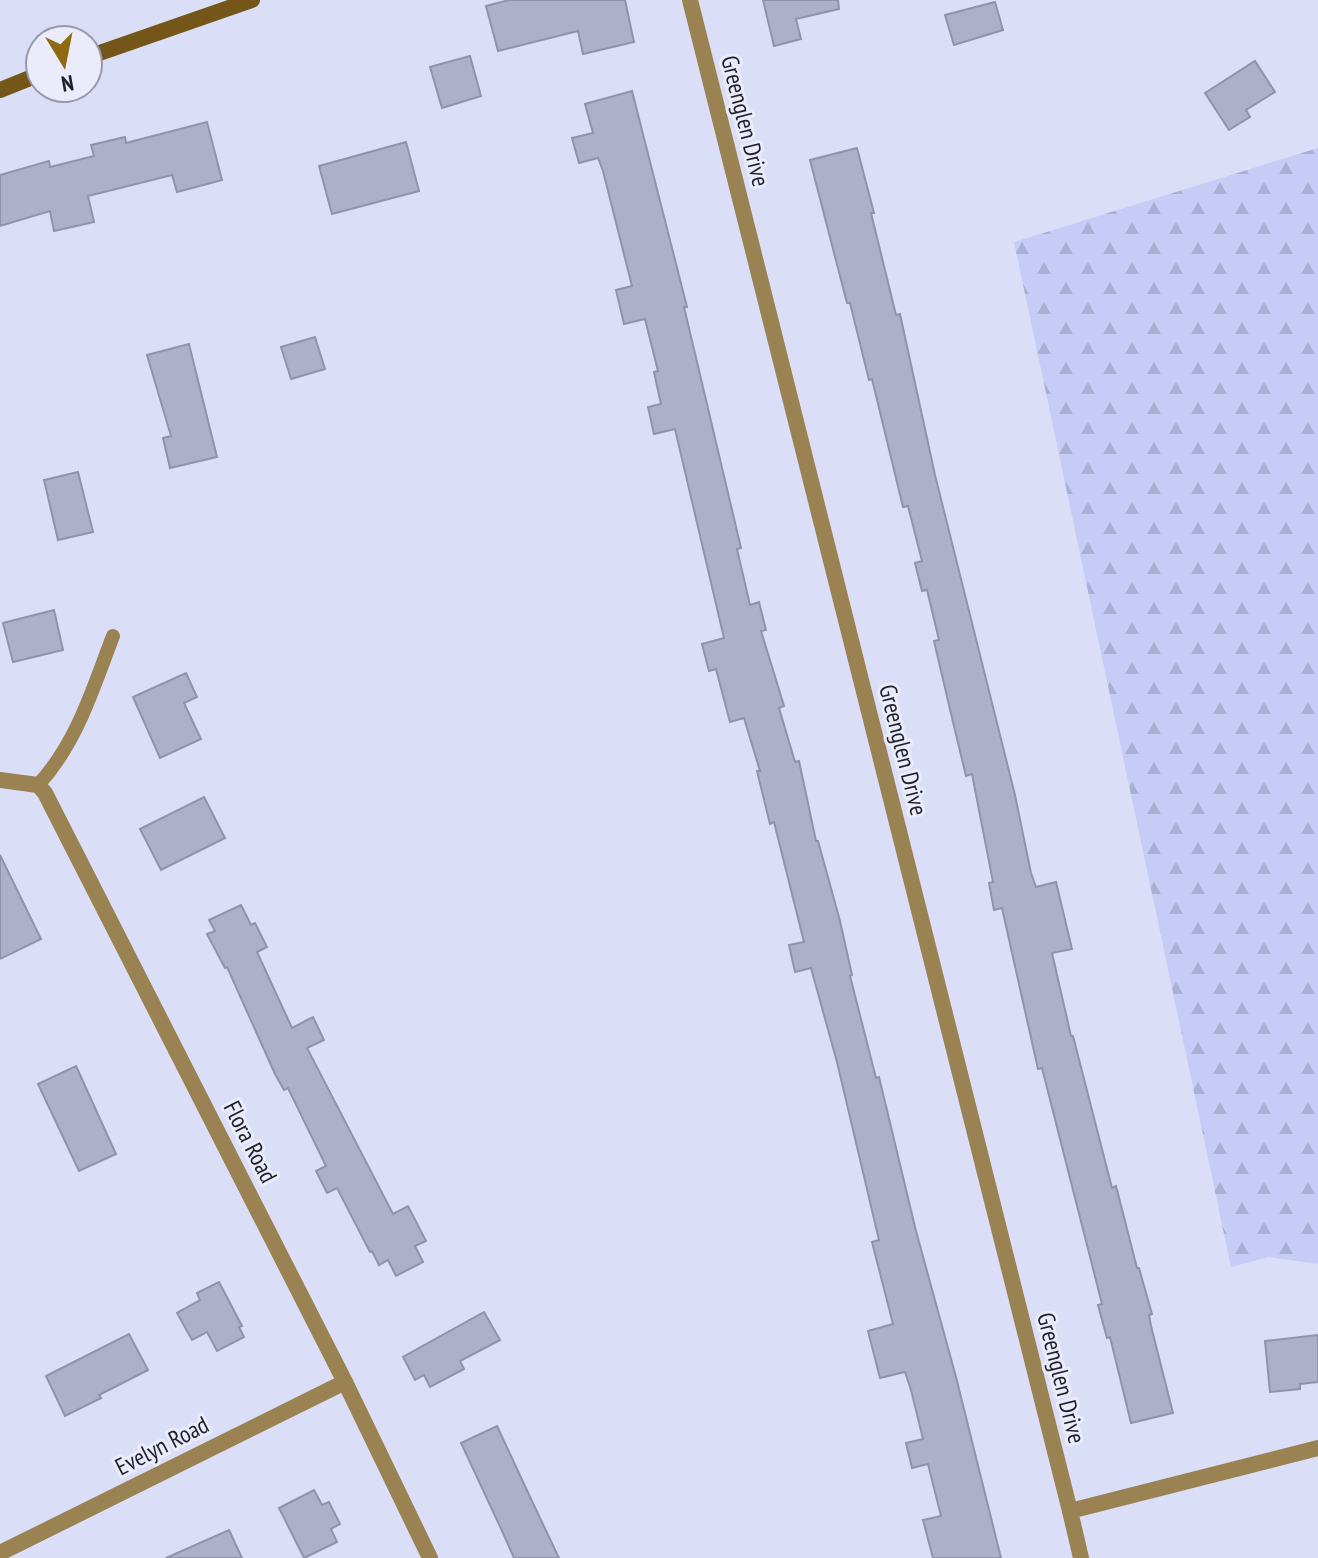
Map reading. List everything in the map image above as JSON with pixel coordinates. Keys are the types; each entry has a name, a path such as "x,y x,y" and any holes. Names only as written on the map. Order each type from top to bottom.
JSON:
{"street":[{"path":"104,51 252,0"},
{"name":"Greenglen Drive","path":"690,0 1081,1558"},
{"path":"0,90 24,80"},
{"path":"0,780 38,785"},
{"name":"Flora Road","path":"38,785 345,1382 430,1558"},
{"name":"Evelyn Road","path":"0,1553 345,1382"},
{"path":"1070,1511 1318,1448"}],"lane":[{"path":"38,785 56,766 69,745 113,636"}],"green space":[{"path":"1318,148 1318,1264 1269,1257 1231,1267 1014,242"}],"building":[{"path":"509,0 625,0 634,42 583,54 578,31 498,51 486,6"},
{"path":"763,0 838,0 839,9 796,19 801,39 774,46"},
{"path":"995,2 1003,30 954,45 945,15"},
{"path":"470,56 481,96 442,108 430,67"},
{"path":"1255,61 1275,92 1246,110 1250,117 1229,130 1205,93"},
{"path":"632,91 687,307 684,307 741,548 737,549 750,605 759,602 766,630 761,631 784,706 779,708 795,762 799,761 816,841 840,921 850,976 876,1078 879,1077 1001,1558 933,1558 923,1520 941,1516 928,1464 912,1468 906,1443 923,1439 911,1390 905,1372 880,1378 868,1331 893,1324 872,1242 879,1240 837,1062 811,968 795,972 789,945 804,942 744,718 730,722 716,669 709,671 702,644 724,638 675,429 654,434 648,407 661,404 654,372 658,371 645,319 624,324 616,290 632,286 603,171 598,158 579,163 572,138 593,133 585,104"},
{"path":"207,122 222,180 177,192 172,175 88,196 94,222 54,231 50,211 0,226 0,175 49,161 50,167 94,156 91,145 125,137 126,143"},
{"path":"406,142 419,191 332,214 319,166"},
{"path":"857,148 896,315 900,314 935,475 1015,795 1031,873 1036,887 1056,882 1072,949 1052,953 1112,1188 1116,1186 1152,1314 1149,1315 1151,1326 1173,1413 1131,1423 1110,1337 1107,1338 1098,1305 1102,1304 1042,1068 1038,1069 1002,908 994,910 989,883 993,882 972,774 966,776 934,641 939,640 927,590 922,591 915,563 922,561 908,506 903,507 872,379 869,380 850,303 847,303 810,160"},
{"path":"315,337 325,369 291,379 281,347"},
{"path":"189,344 217,457 170,468 163,438 171,436 147,355"},
{"path":"78,472 93,532 58,540 44,480"},
{"path":"54,610 63,650 13,662 3,623"},
{"path":"186,673 197,697 184,703 201,739 160,758 133,697"},
{"path":"204,797 225,838 161,870 140,829"},
{"path":"0,855 41,939 0,959"},
{"path":"241,905 251,925 255,923 267,947 257,952 292,1028 313,1017 324,1040 307,1048 393,1214 408,1206 426,1241 415,1246 423,1262 396,1276 388,1260 379,1265 370,1252 337,1188 327,1193 316,1171 326,1166 288,1088 284,1090 275,1074 227,967 207,934 215,931 209,920"},
{"path":"76,1066 116,1154 79,1171 38,1084"},
{"path":"219,1282 242,1326 239,1327 244,1337 217,1351 207,1332 192,1340 177,1313 200,1300 197,1293"},
{"path":"484,1312 500,1340 460,1361 464,1369 430,1387 424,1375 415,1380 403,1357"},
{"path":"129,1334 148,1370 65,1416 46,1376"},
{"path":"1318,1335 1318,1382 1300,1384 1300,1389 1270,1392 1265,1341"},
{"path":"497,1426 559,1558 514,1558 461,1443"},
{"path":"314,1490 322,1505 329,1502 340,1524 331,1529 337,1542 304,1558 279,1508"},
{"path":"229,1530 242,1558 166,1558"}]}
